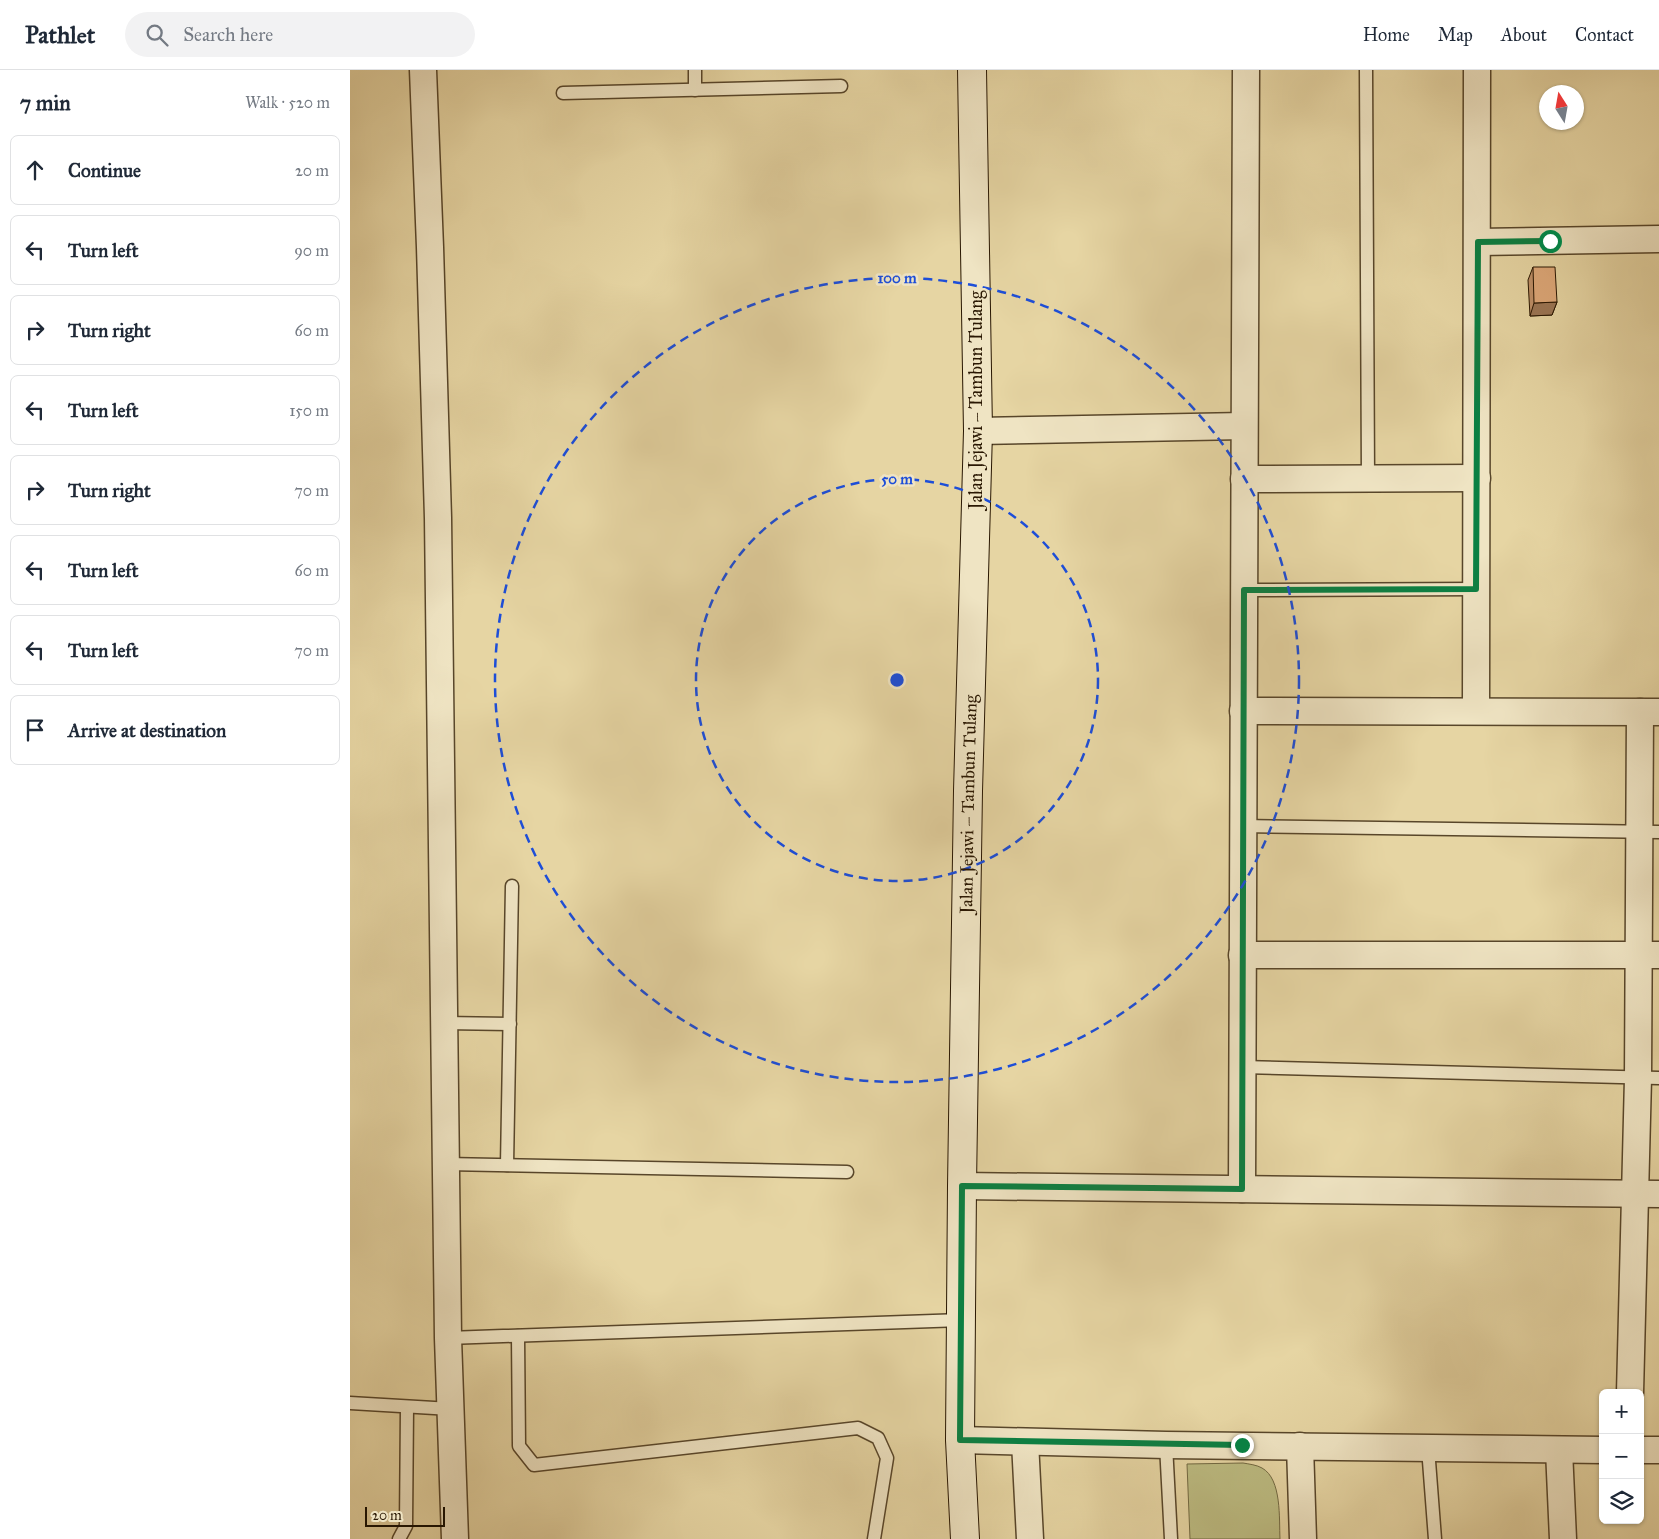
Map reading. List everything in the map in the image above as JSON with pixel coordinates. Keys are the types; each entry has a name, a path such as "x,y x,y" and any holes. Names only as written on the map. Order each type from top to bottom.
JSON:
{"street":[{"path":"423,70 438,518 448,1338 455,1539"},
{"name":"Jalan Jejawi – Tambun Tulang","path":"965,1539 960,1440 962,1186 968,791 978,430 972,70"},
{"path":"1242,1189 1246,70"},
{"path":"1476,711 1477,70"},
{"path":"1478,242 1659,239"},
{"path":"978,430 1244,426"},
{"path":"1244,479 1477,478"},
{"path":"1243,711 1650,712 1647,1194 1630,1389"},
{"path":"1242,955 1649,955"},
{"path":"962,1186 1647,1194"},
{"path":"960,1440 1599,1450"},
{"path":"1025,1442 1030,1539"},
{"path":"1300,1446 1303,1539"},
{"path":"1559,1450 1563,1539"},
{"path":"1644,1450 1659,1450"}],"lane":[{"path":"695,70 695,90"},
{"path":"1366,70 1368,479"},
{"path":"563,93 841,86"},
{"path":"1244,590 1476,589"},
{"path":"1242,826 1649,832"},
{"path":"507,1165 512,886"},
{"path":"444,1023 510,1024"},
{"path":"1242,1068 1648,1078"},
{"path":"446,1164 847,1172"},
{"path":"448,1338 962,1320"},
{"path":"518,1336 519,1446 534,1465 858,1428 878,1438 887,1458 874,1539"},
{"path":"350,1403 451,1409"},
{"path":"399,1539 406,1526 407,1407"},
{"path":"1166,1444 1171,1539"},
{"path":"1428,1448 1435,1539"}],"shaded area":[{"path":"1243,1463 1262,1468 1273,1481 1278,1500 1280,1539 1190,1539 1187,1464"}],"building":[{"path":"1533,267 1555,267 1557,302 1534,303"}],"route":[{"path":"1242,1445 960,1440 962,1186 1242,1189 1244,590 1476,589 1478,242 1550,241"}]}
